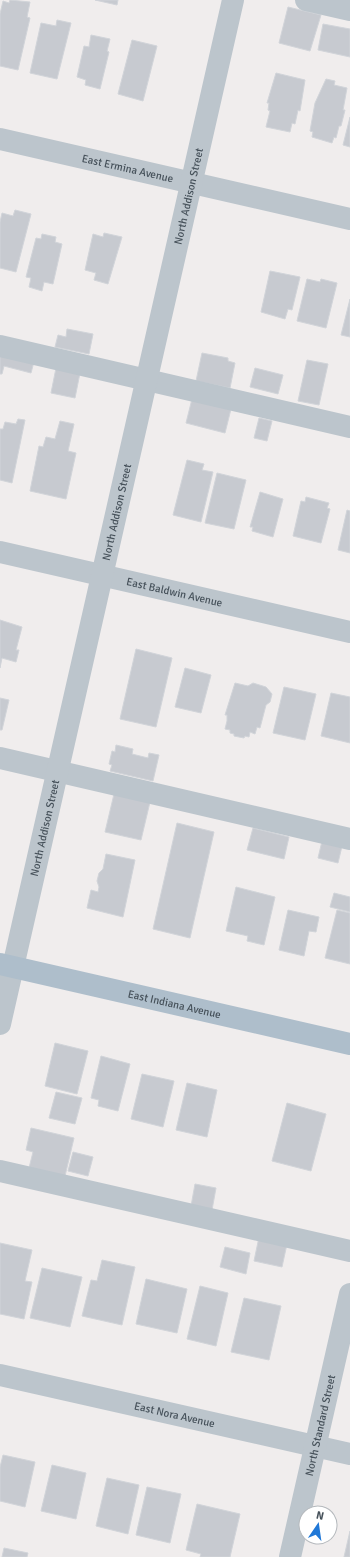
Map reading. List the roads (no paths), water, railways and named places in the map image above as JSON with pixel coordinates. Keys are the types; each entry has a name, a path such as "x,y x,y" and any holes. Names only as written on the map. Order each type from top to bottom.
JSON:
{"main road":[{"name":"East Indiana Avenue","path":"6,965 350,1044"}],"street":[{"name":"North Addison Street","path":"0,1024 6,965 58,771 233,0"},
{"path":"306,0 350,10"},
{"name":"East Ermina Avenue","path":"0,139 350,218"},
{"path":"0,346 350,427"},
{"name":"East Baldwin Avenue","path":"0,552 350,632"},
{"path":"0,758 350,839"},
{"path":"0,1172 350,1251"},
{"name":"North Standard Street","path":"290,1557 314,1446 350,1294"},
{"name":"East Nora Avenue","path":"0,1375 350,1454"}]}
